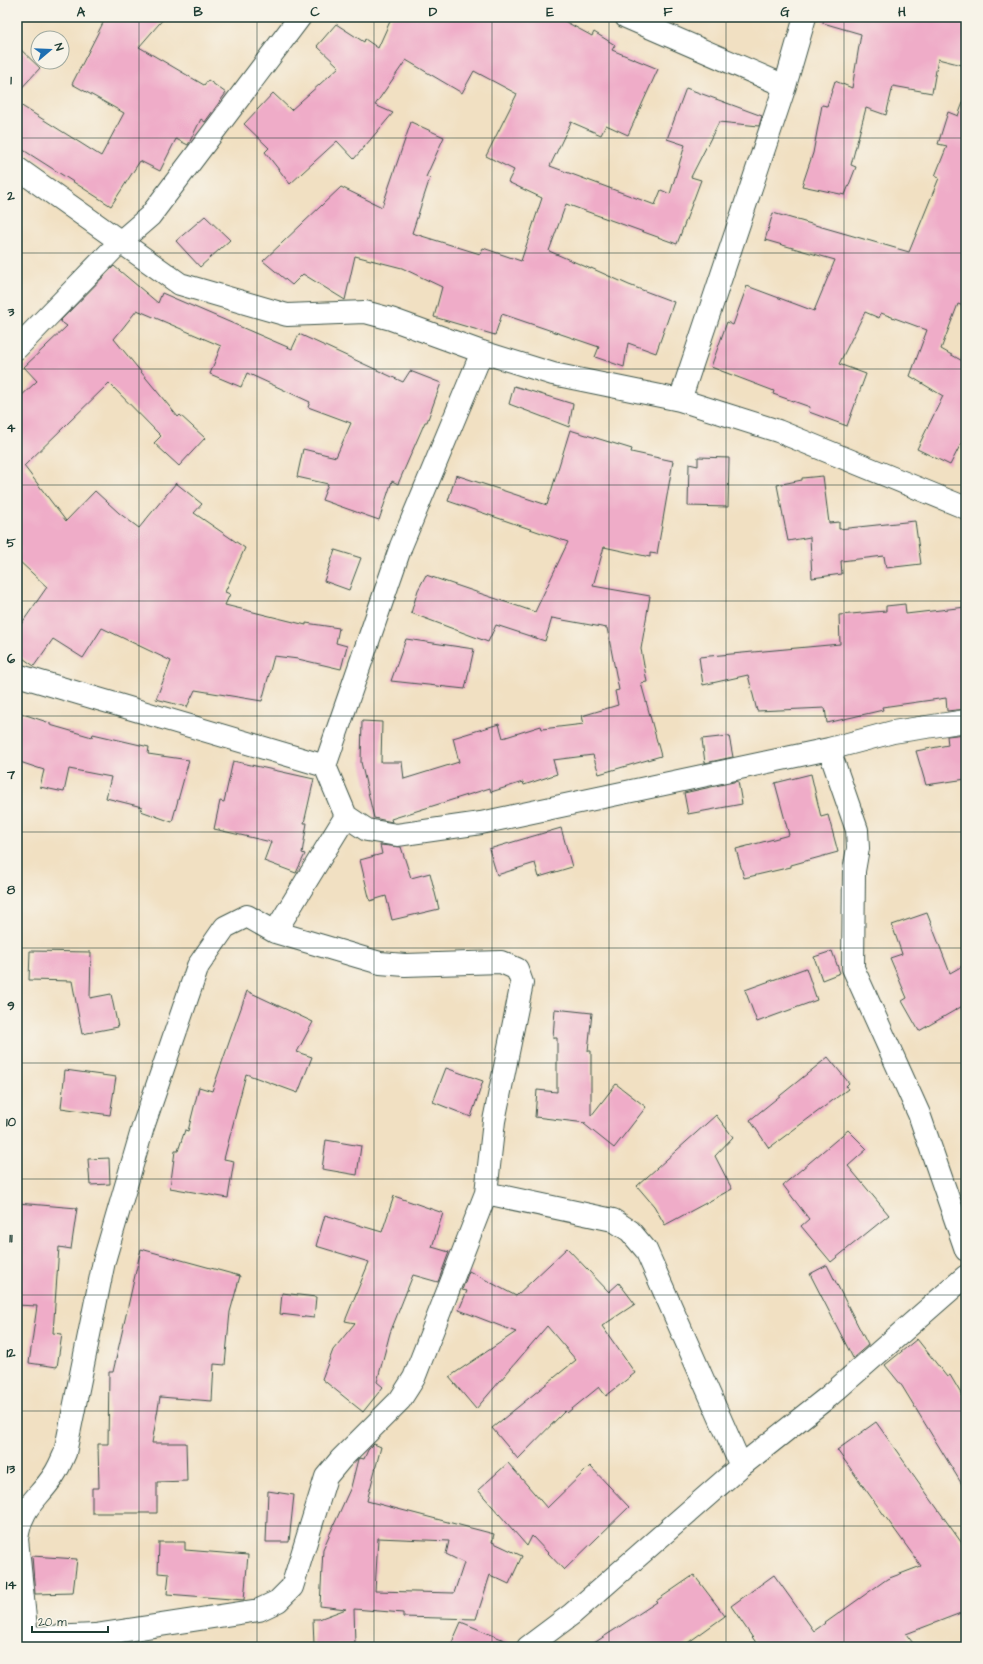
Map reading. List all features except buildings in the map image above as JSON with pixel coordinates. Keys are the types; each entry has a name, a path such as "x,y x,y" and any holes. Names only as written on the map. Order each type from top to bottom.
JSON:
{"street":[{"path":"17,348 120,242 150,216 300,17"},
{"path":"626,17 785,86"},
{"path":"680,400 785,86 805,17"},
{"path":"17,168 180,284 287,315 365,312 391,319 482,352 553,374 680,400 778,431 966,508"},
{"path":"482,352 401,546 326,766 346,816 366,830 397,834 473,824 829,749 893,732 966,721"},
{"path":"17,675 326,766"},
{"path":"829,749 857,830 858,848 854,871 853,968 919,1114 966,1250"},
{"path":"274,932 346,816"},
{"path":"247,916 274,932 380,963 405,965 501,962 517,969 522,983 494,1121 486,1193 414,1378 400,1400 341,1459 326,1477 292,1587 278,1601 259,1610 95,1641 22,1643 17,1539 19,1526 27,1507 54,1475 65,1453 104,1261 143,1127 198,966 225,927 247,916"},
{"path":"486,1193 613,1220 630,1231 646,1250 741,1466"},
{"path":"528,1647 572,1614 741,1466 828,1396 966,1276"}]}
